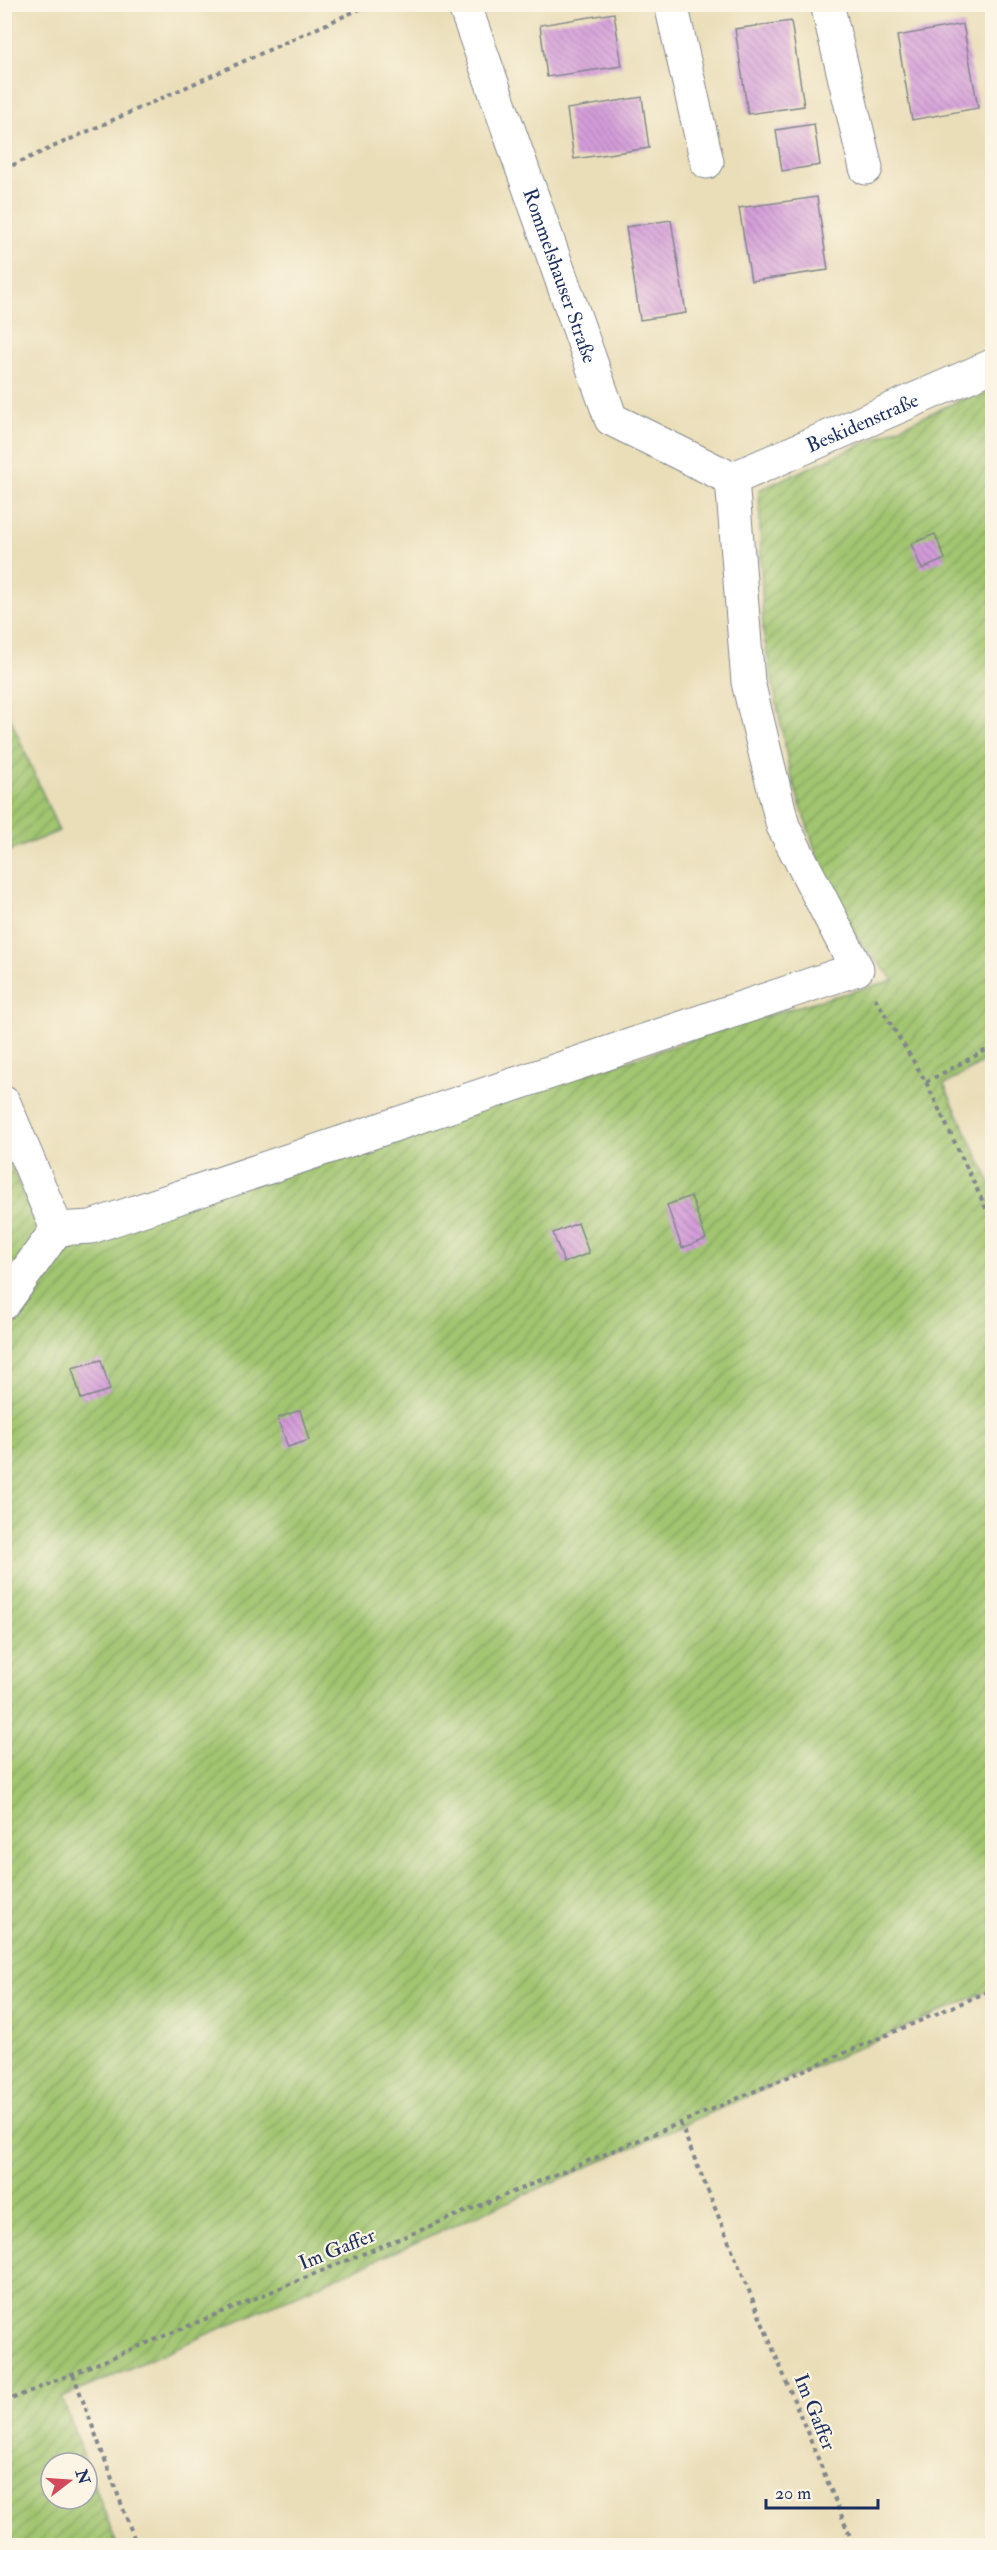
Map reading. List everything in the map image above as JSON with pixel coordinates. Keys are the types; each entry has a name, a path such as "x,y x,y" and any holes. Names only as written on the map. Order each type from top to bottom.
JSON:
{"street":[{"name":"Rommelshauser Straße","path":"464,4 611,419 732,479"},
{"path":"671,4 706,162"},
{"path":"827,4 866,168"},
{"name":"Beskidenstraße","path":"732,479 993,366"},
{"path":"57,1229 91,1227 858,969 783,826 748,682 732,479"},
{"path":"4,1103 57,1229"},
{"path":"4,1303 57,1229"}],"path":[{"path":"4,169 371,4"},
{"path":"858,969 926,1082 993,1221"},
{"path":"926,1082 993,1047"},
{"name":"Im Gaffer","path":"4,2402 680,2123 993,1990"},
{"name":"Im Gaffer","path":"680,2123 854,2546"},
{"path":"73,2374 137,2546"}],"green space":[{"path":"992,386 992,1057 944,1085 992,1186 992,1989 62,2398 82,2451 39,2451 39,2511 99,2511 99,2497 117,2545 5,2545 4,1149 32,1215 56,1251 199,1198 785,1010 894,980 861,944 823,874 790,773 763,632 759,490"},
{"path":"5,706 59,831 4,853"}],"building":[{"path":"614,13 622,66 547,77 540,25"},
{"path":"791,21 804,106 748,114 735,29"},
{"path":"963,24 978,108 912,120 897,36"},
{"path":"642,97 649,148 574,159 567,109"},
{"path":"814,124 820,165 782,171 776,130"},
{"path":"817,197 828,270 751,281 739,208"},
{"path":"671,220 686,313 640,320 626,227"},
{"path":"935,534 945,559 922,569 911,544"},
{"path":"691,1196 706,1239 682,1248 667,1205"},
{"path":"578,1223 589,1253 564,1263 553,1233"},
{"path":"101,1360 110,1390 81,1399 72,1368"},
{"path":"300,1410 309,1440 288,1447 278,1418"}]}
